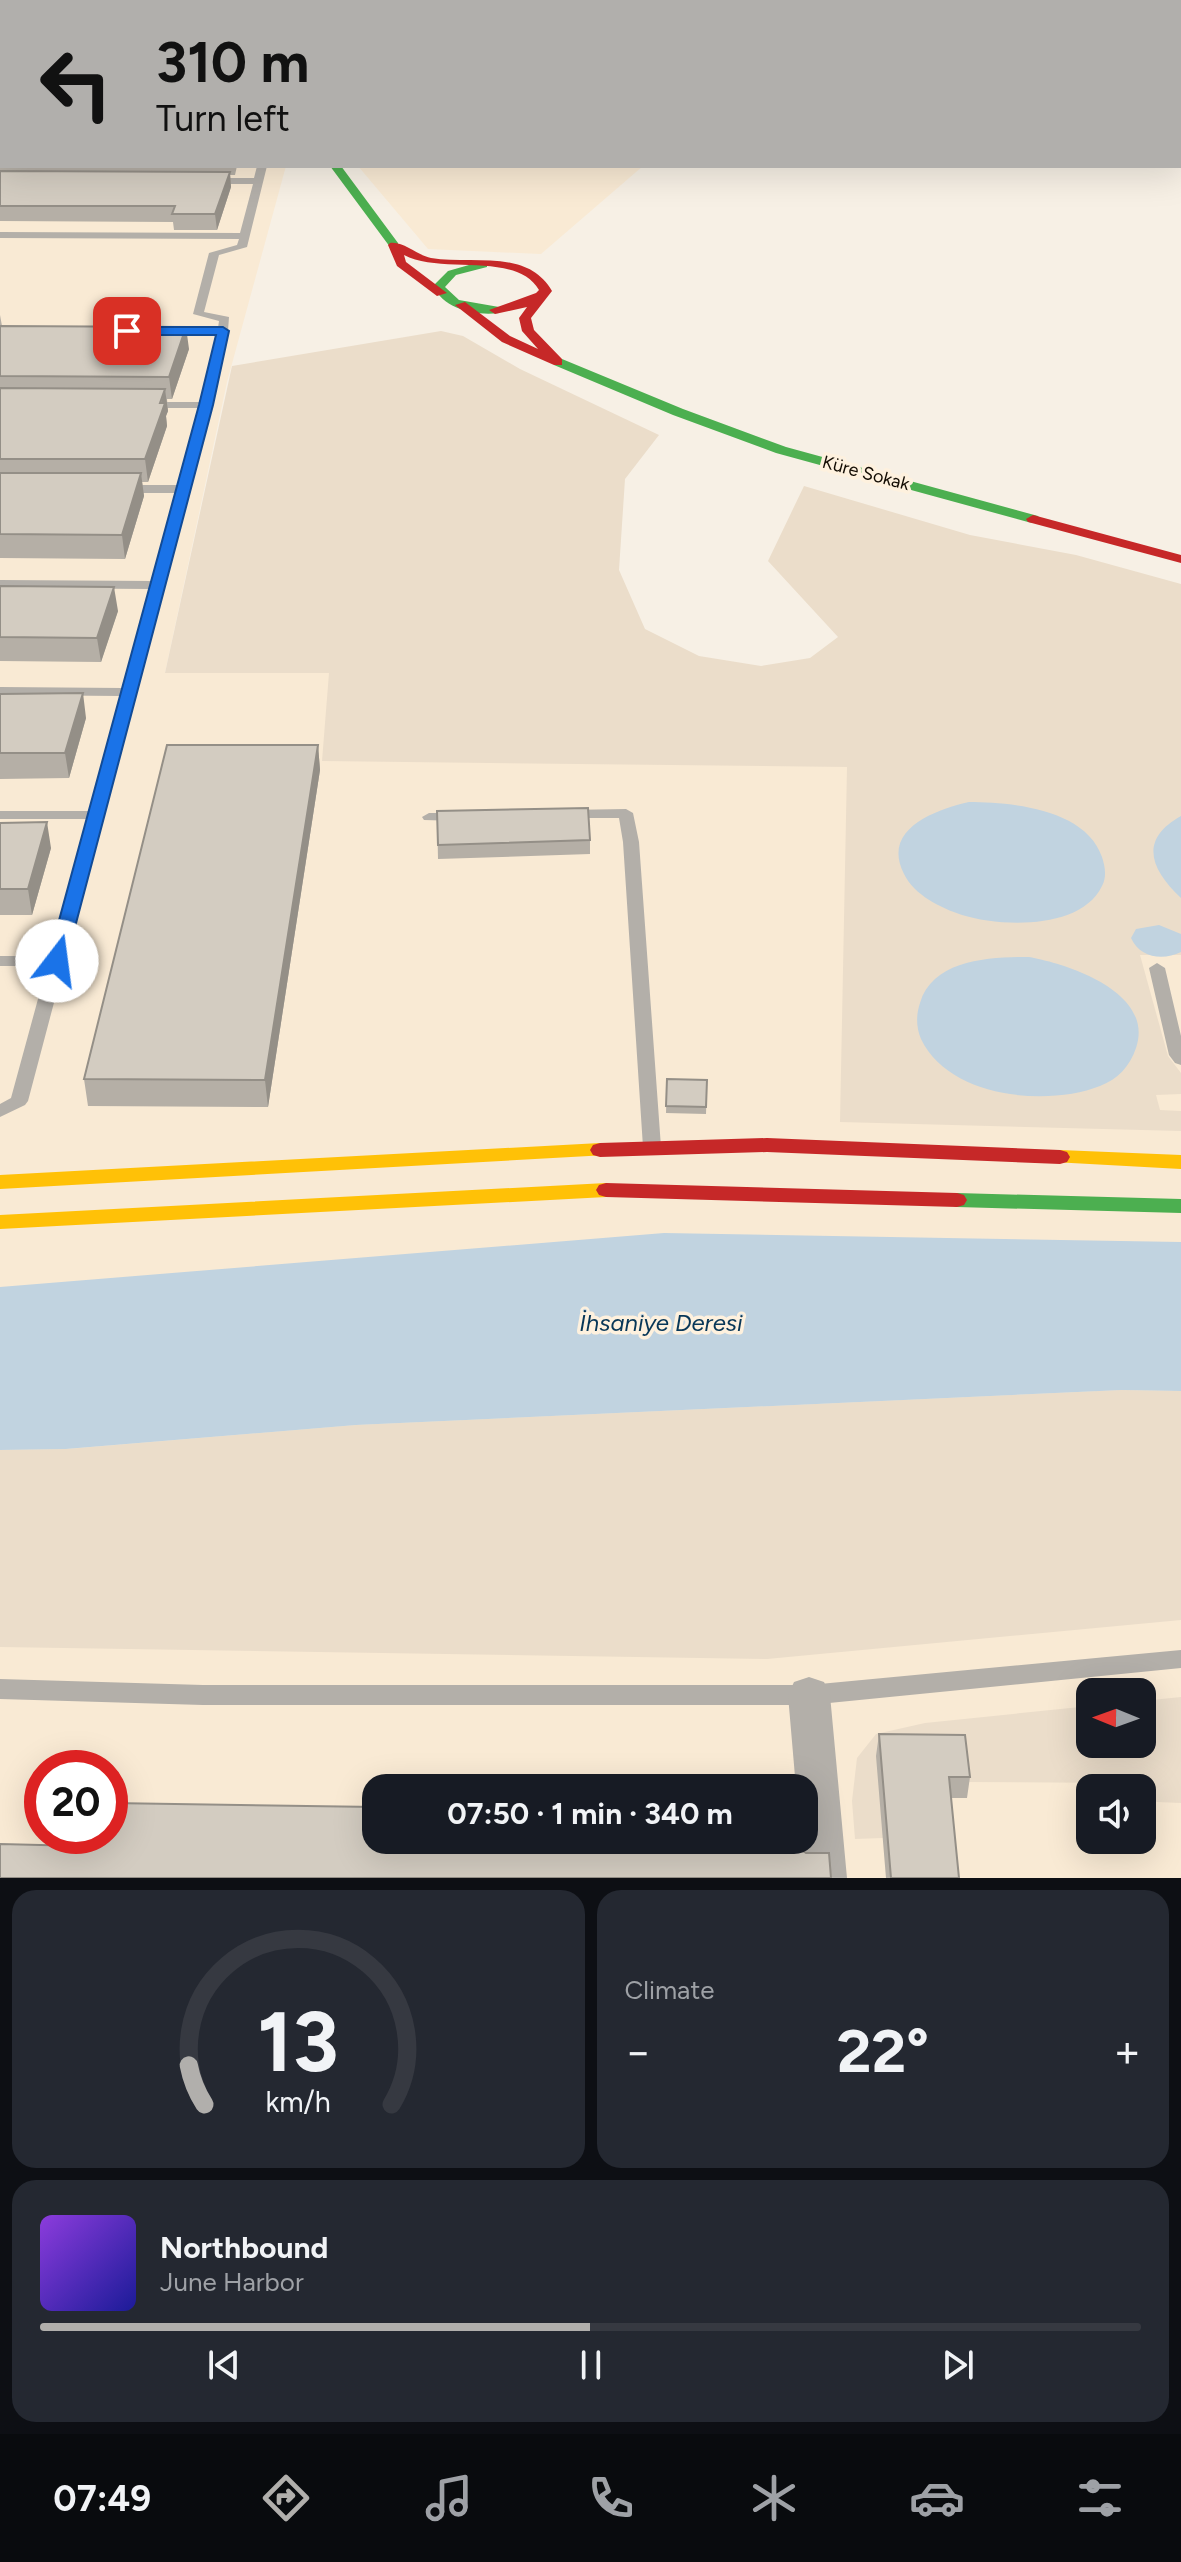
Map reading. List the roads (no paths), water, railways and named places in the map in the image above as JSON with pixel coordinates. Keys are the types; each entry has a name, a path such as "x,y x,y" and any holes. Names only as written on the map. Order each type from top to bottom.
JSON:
{"street":[{"name":"Küre Sokak","path":"336,168 394,245 401,264 461,305 488,329 531,353 781,450 1181,559"},
{"path":"394,245 427,261 517,267 542,276 547,283 546,291 525,318 528,331 558,362"},
{"path":"441,293 439,286 452,273 483,265"},
{"path":"461,305 512,307 539,298"},
{"path":"0,1182 652,1147 767,1145 1181,1162"},
{"path":"0,1222 615,1190 1181,1206"},
{"path":"809,1695 825,1878"}],"lane":[{"path":"0,1111 19,1101 206,405 225,319 198,314 214,253 242,247 262,168"},
{"path":"198,181 259,181"},
{"path":"0,235 245,236"},
{"path":"159,331 223,331"},
{"path":"127,404 206,405"},
{"path":"107,489 183,489"},
{"path":"0,584 158,585"},
{"path":"0,691 129,692"},
{"path":"550,815 626,813 631,842 652,1147"},
{"path":"0,815 96,815"},
{"path":"429,817 474,816"},
{"path":"0,961 57,961"},
{"path":"1157,968 1177,1055 1181,1059"},
{"path":"0,1689 203,1695 809,1695 1181,1659"}],"water":[{"path":"969,802 1025,807 1064,819 1080,828 1093,841 1102,857 1105,879 1102,886 1092,900 1077,911 1039,922 978,919 929,900 914,888 904,874 899,858 900,845 905,834 927,816"},
{"path":"1181,816 1181,898 1156,866 1154,845 1167,825"},
{"path":"1159,925 1181,934 1181,952 1153,956 1135,945 1131,938 1136,929"},
{"path":"1029,957 1085,974 1121,996 1133,1011 1138,1028 1136,1048 1118,1076 1100,1086 1078,1092 1027,1096 976,1085 953,1074 935,1059 921,1039 917,1016 927,988 937,977 950,969 981,960"},
{"name":"İhsaniye Deresi","path":"664,1233 1181,1242 1181,1391 1122,1390 356,1425 66,1449 0,1450 0,1287"}]}
